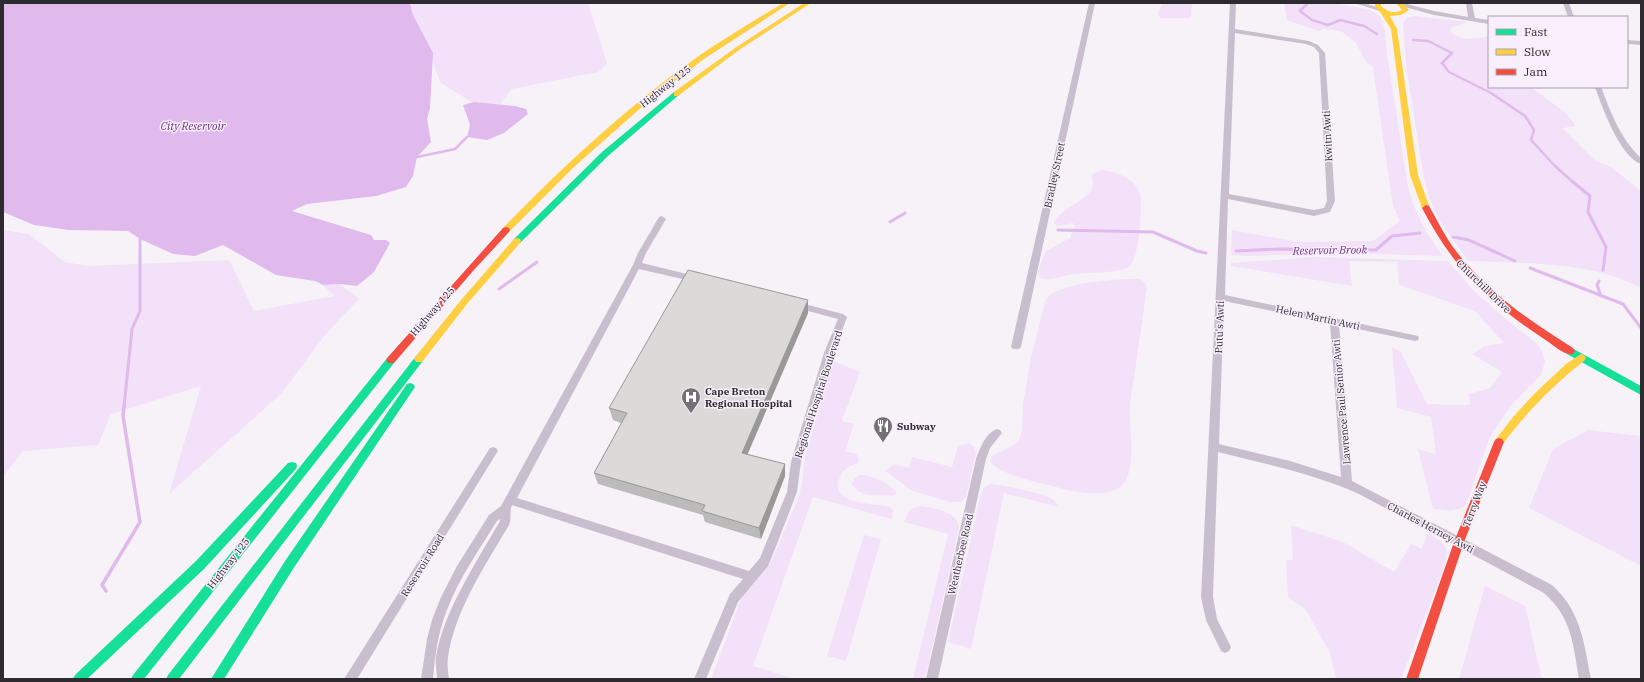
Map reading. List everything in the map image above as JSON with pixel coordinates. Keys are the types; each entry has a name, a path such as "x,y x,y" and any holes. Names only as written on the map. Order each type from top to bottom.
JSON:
{"main road":[{"name":"Highway 125","path":"137,679 375,378 437,304 536,199 605,134 661,88 741,31 787,3"},
{"name":"Highway 125","path":"172,679 346,452 477,287 543,214 648,116 712,66 755,36 808,3"},
{"path":"1380,8 1392,14 1401,9"},
{"name":"Churchill Drive","path":"1380,8 1393,24 1419,195 1431,223 1456,260 1497,301 1540,333 1581,358 1641,391"},
{"path":"1393,24 1401,9"},
{"path":"217,679 289,565 477,287"},
{"name":"Terry Way","path":"1412,679 1459,542 1493,453 1503,435 1564,371 1581,358"},
{"path":"79,679 200,565 375,378"}],"street":[{"name":"Bradley Street","path":"1016,347 1092,3"},
{"name":"Putu's Awti","path":"1225,647 1210,615 1206,597 1233,3"},
{"path":"1357,3 1380,8"},
{"path":"1469,3 1472,19"},
{"path":"1566,3 1571,16"},
{"path":"1401,9 1488,22"},
{"name":"Kwitn Awti","path":"1224,196 1314,212 1327,210 1331,201 1321,50 1307,42 1232,31"},
{"path":"1628,42 1641,43"},
{"path":"1598,88 1616,133 1626,147 1641,162"},
{"path":"427,679 433,638 445,601 493,518 507,505 662,219"},
{"path":"637,265 706,282"},
{"name":"Helen Martin Awti","path":"1220,297 1415,338"},
{"name":"Regional Hospital Boulevard","path":"700,679 734,598 768,556 790,497 796,462 829,353 843,317 790,303"},
{"name":"Lawrence Paul Senior Awti","path":"1334,321 1348,484"},
{"name":"Weatherbee Road","path":"932,679 981,459 986,446 997,433"},
{"name":"Charles Herney Awti","path":"1213,447 1313,471 1348,484 1540,585 1558,598 1567,609 1572,621 1585,679"},
{"name":"Reservoir Road","path":"350,679 493,451"},
{"path":"507,505 751,577"},
{"path":"443,679 442,658 452,621 470,583 505,522 507,505"}],"shaded area":[{"path":"413,3 588,3 607,63 598,72 512,89 500,104 473,103 441,83 413,15 411,6"},
{"path":"1162,3 1192,3 1191,18 1160,18 1158,14"},
{"path":"1284,3 1335,3 1370,10 1380,16 1385,30 1387,54 1408,187 1414,206 1422,223 1431,240 1443,256 1340,253 1251,256 1231,255 1232,230 1299,242 1373,241 1400,221 1393,206 1373,68 1365,60 1356,43 1341,31 1324,29 1318,31 1287,20"},
{"path":"1414,16 1468,22 1451,28 1451,32 1464,38 1488,36 1488,88 1534,88 1533,89 1565,112 1576,126 1563,128 1596,161 1611,167 1641,191 1641,288 1600,272 1578,268 1534,263 1468,261 1439,220 1429,198 1423,173 1406,65 1403,23 1406,18"},
{"path":"1103,170 1124,176 1136,186 1139,191 1141,206 1140,230 1133,262 1129,267 1117,271 1074,274 1052,279 1043,279 1039,277 1038,271 1046,251 1070,238 1075,226 1073,223 1057,226 1054,223 1058,217 1091,191 1093,185 1092,175"},
{"path":"3,230 29,234 65,262 88,266 229,260 254,311 334,296 323,285 340,284 359,299 324,336 282,393 169,494 201,386 111,414 98,445 23,451 3,476"},
{"path":"1315,257 1448,261 1473,290 1535,342 1542,351 1545,361 1541,375 1512,404 1493,432 1488,442 1466,505 1462,508 1450,510 1433,509 1418,449 1436,454 1431,417 1397,408 1392,347 1400,351 1427,404 1470,405 1469,394 1490,388 1502,372 1472,354 1485,346 1504,343 1475,311 1399,285 1397,262 1349,261 1352,286 1231,266 1231,263"},
{"path":"1123,279 1143,281 1147,287 1131,394 1130,470 1123,484 1117,489 1109,492 1081,492 1020,478 995,466 990,461 992,456 1014,445 1019,440 1022,431 1023,404 1031,358 1045,302 1050,296 1068,287 1092,282"},
{"path":"833,361 860,372 842,421 854,424 845,451 857,454 859,463 848,468 841,474 838,487 841,494 847,498 864,503 890,507 893,510 892,519 813,497 753,666 795,679 711,679 741,599 771,562 799,496 805,457"},
{"path":"1588,430 1641,436 1641,566 1529,508 1553,449"},
{"path":"969,443 974,447 976,453 966,497 961,502 949,502 913,491 885,471 894,464 909,468 912,457 952,467 958,446"},
{"path":"860,475 870,476 881,480 891,486 897,494 892,496 869,495 858,491 854,488 852,483 855,478"},
{"path":"990,484 1022,490 1047,497 1055,501 1058,507 1004,493 971,649 948,642 981,493 984,488"},
{"path":"920,506 938,509 950,514 955,518 959,528 925,679 913,679 948,534 904,522 909,510"},
{"path":"1291,525 1343,542 1394,572 1411,544 1422,549 1427,533 1443,544 1447,551 1446,562 1401,679 1336,679 1330,653 1306,610 1288,597 1286,560 1293,560"},
{"path":"864,535 881,539 846,661 827,656"},
{"path":"1485,586 1525,606 1542,679 1459,679"}],"water":[{"name":"City Reservoir","path":"3,3 410,3 413,15 433,53 430,108 427,119 431,142 417,157 413,176 406,187 376,196 307,204 292,211 371,235 374,240 386,240 390,243 374,272 357,286 340,284 323,285 315,281 276,275 223,245 195,256 173,254 140,239 128,231 69,230 34,225 3,212"},
{"path":"474,102 515,106 526,109 528,114 504,133 487,140 467,137 470,125 463,105"}],"building":[{"name":"Cape Breton Regional Hospital","path":"688,270 808,300 742,453 785,464 759,528 702,511 705,505 594,473 627,413 609,408"}],"waterway":[{"path":"1307,4 1300,11 1312,20 1328,25 1340,20 1364,26 1377,34"},
{"path":"1413,40 1428,41 1452,53 1442,63 1449,72 1491,93 1525,116 1534,130 1531,140 1555,166 1574,183"},
{"path":"417,157 455,149 467,137"},
{"path":"1573,182 1590,196 1588,212 1606,247 1603,270"},
{"name":"Reservoir Brook","path":"890,222 905,213"},
{"name":"Reservoir Brook","path":"1058,230 1153,232 1197,251 1206,253"},
{"name":"Reservoir Brook","path":"1236,251 1278,249 1376,250 1392,236 1420,233"},
{"name":"Reservoir Brook","path":"1453,237 1469,240 1515,261"},
{"path":"124,407 132,329 140,311 140,239"},
{"name":"Reservoir Brook","path":"499,289 537,262"},
{"name":"Reservoir Brook","path":"1530,268 1601,295"},
{"path":"1599,281 1597,285 1601,295"},
{"name":"Reservoir Brook","path":"1601,295 1623,304 1641,328"},
{"path":"106,591 102,585 140,522 123,416 124,406"}],"traffic: fast":[{"path":"517,241 605,154 676,94"},
{"path":"1570,351 1641,391"},
{"path":"172,679 419,359"},
{"path":"137,679 391,360"},
{"path":"217,679 289,565 410,387"},
{"path":"79,679 200,565 292,466"}],"traffic: slow":[{"path":"506,230 571,165 665,84 714,49 787,3"},
{"path":"676,94 737,49 808,3"},
{"path":"1378,3 1378,7 1392,14 1399,14 1406,10 1399,3"},
{"path":"1383,11 1394,29 1414,175 1426,208"},
{"path":"419,359 464,302 517,241"},
{"path":"1499,442 1516,419 1537,397 1581,358"}],"traffic: jam":[{"path":"1426,208 1438,232 1453,253 1487,290 1526,322 1570,351"},
{"path":"391,360 506,230"},
{"path":"1412,679 1459,542 1499,442"}],"place":[{"name":"Cape Breton Regional Hospital","path":"691,414"},
{"name":"Subway","path":"883,443"}]}
